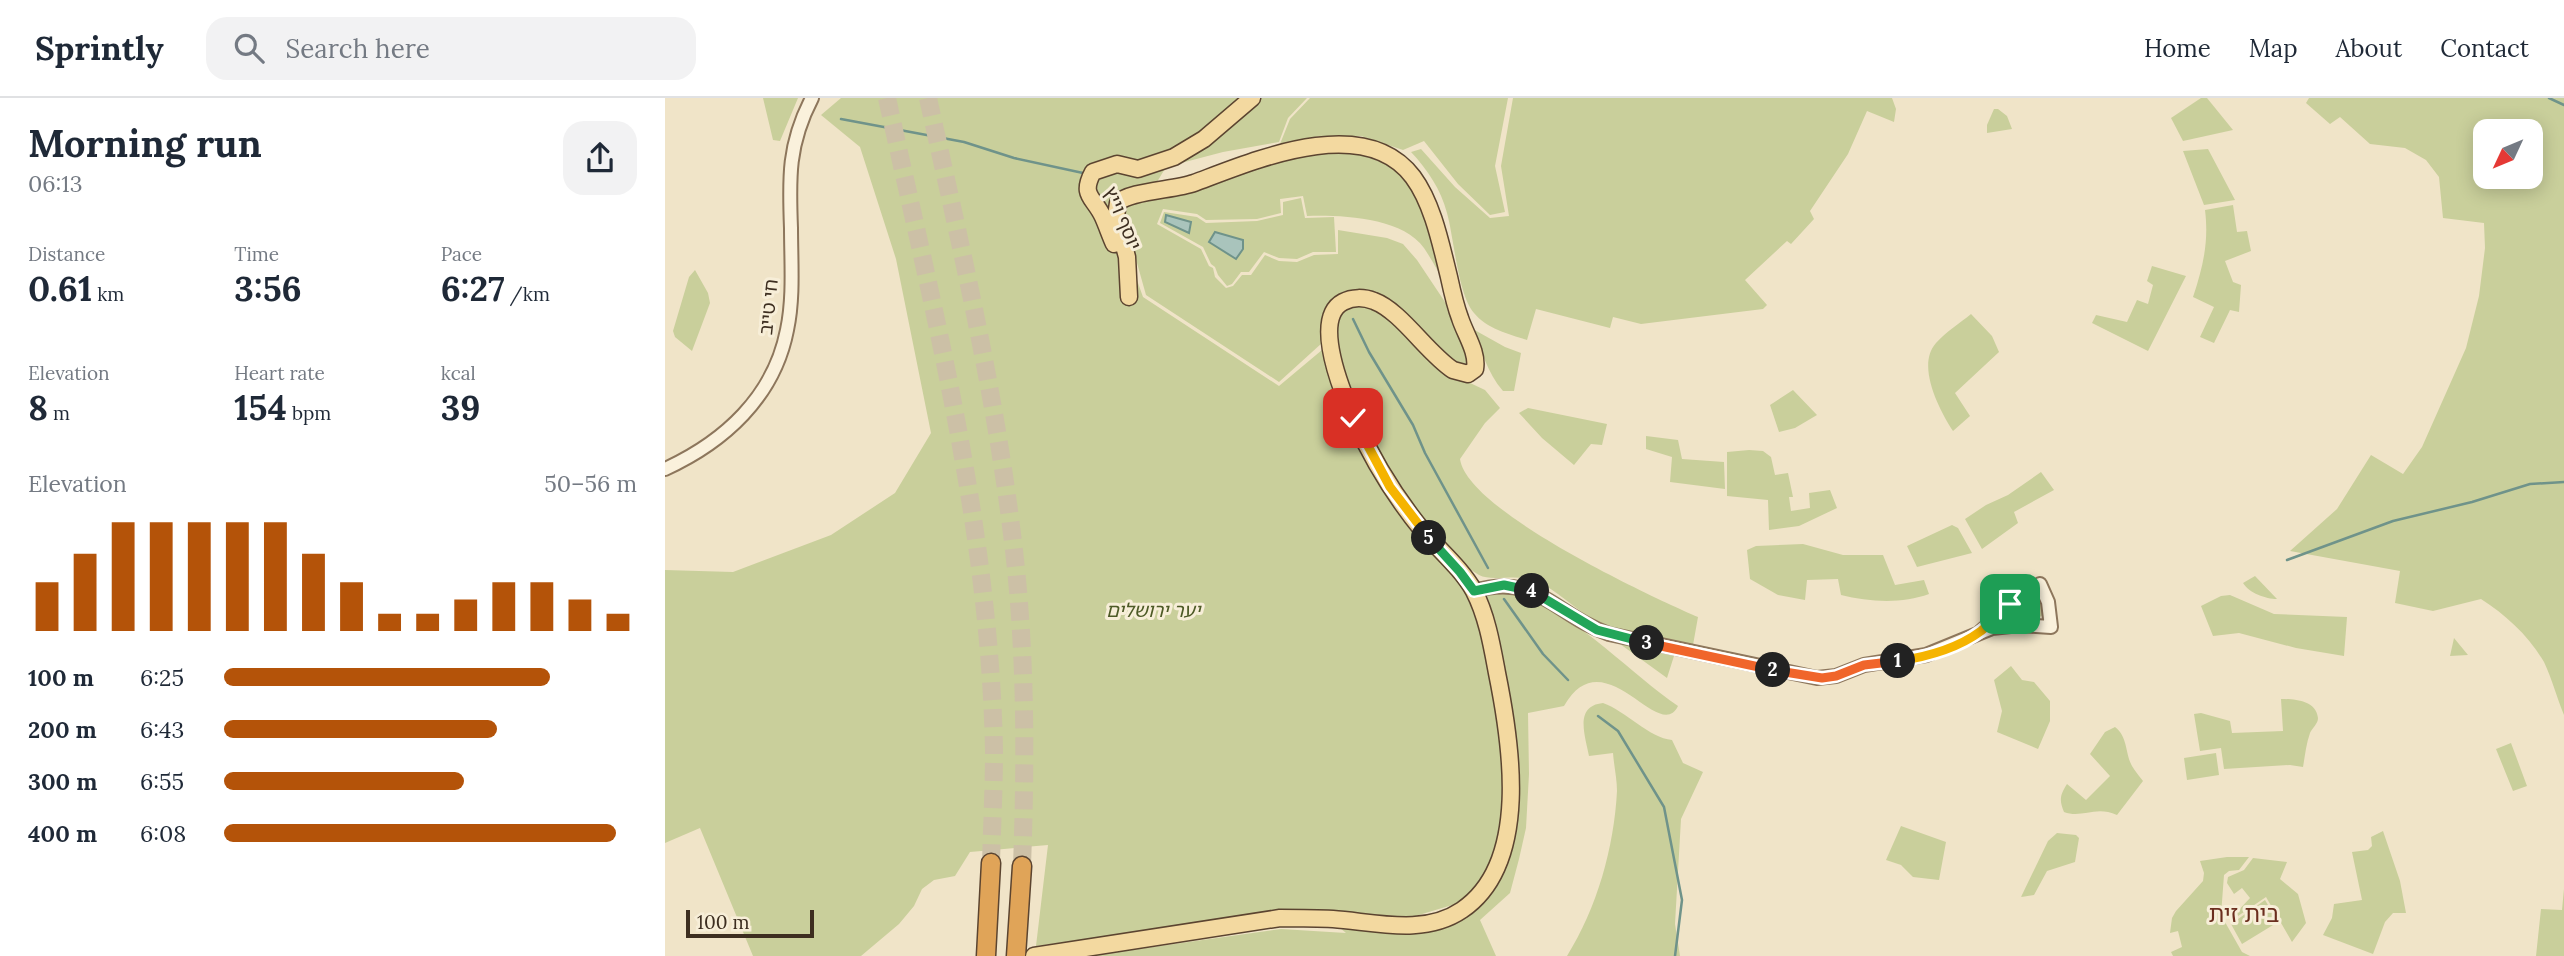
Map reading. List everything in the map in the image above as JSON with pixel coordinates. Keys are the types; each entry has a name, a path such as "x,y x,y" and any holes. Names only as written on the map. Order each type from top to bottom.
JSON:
{"highway":[{"path":"986,947 991,863"},
{"path":"1016,956 1022,866"}],"main road":[{"name":"יוסף וייץ","path":"1252,98 1204,139 1174,157 1138,169 1117,164 1093,172 1087,184 1088,196 1102,215 1129,297 1127,257 1116,216 1118,203 1124,197 1180,187 1263,157 1324,146 1351,146 1375,151 1397,161 1418,186 1430,215 1455,303 1476,359 1475,369 1468,374 1453,370 1383,305 1364,298 1345,300 1338,305 1328,323 1328,336 1347,402 1380,470 1413,520 1474,591"},
{"path":"1034,956 1280,918 1419,925 1449,918 1473,901 1491,877 1497,862 1510,817 1513,788 1510,744 1499,681 1485,618 1474,591"}],"street":[{"name":"חי טייב","path":"665,470 704,450 737,422 764,390 777,364 784,345 790,308 792,149 795,134 811,98"},
{"path":"1474,591 1504,585 1523,587 1541,595 1589,626 1609,634 1813,678 1836,676 1868,664 1926,655 1980,632 2012,625 2051,627 2048,602 2040,584 2011,603 1980,632"}],"green space":[{"path":"763,98 798,98 780,141 773,140"},
{"name":"יער ירושלים","path":"841,98 1307,98 1288,118 1279,142 1223,152 1166,167 1151,192 1316,152 1357,153 1386,164 1402,176 1422,206 1446,286 1424,248 1414,238 1401,230 1370,220 1307,216 1303,196 1280,199 1281,213 1257,219 1206,220 1197,214 1163,209 1157,224 1201,249 1209,266 1213,268 1215,277 1226,288 1233,286 1242,275 1251,275 1265,255 1279,261 1297,262 1314,255 1338,254 1338,230 1387,238 1403,244 1449,308 1470,360 1469,366 1458,368 1370,293 1326,319 1322,343 1279,382 1146,295 1128,231 1128,255 1143,297 1279,386 1322,350 1333,364 1359,448 1380,482 1464,584 1487,646 1504,742 1508,795 1492,864 1477,886 1459,903 1412,917 1299,910 1036,946 1048,845 970,852 955,876 934,880 922,889 914,906 899,924 861,956 753,956 700,828 665,843 665,570 733,572 831,535 895,493 931,433 896,259 860,147 821,115"},
{"path":"1310,98 1508,98 1495,166 1505,212 1490,215 1458,184 1424,141 1403,150 1361,136 1319,136 1280,144 1290,119"},
{"path":"1513,98 1892,98 1896,109 1894,122 1867,111 1848,154 1810,211 1814,219 1791,244 1787,241 1745,280 1767,305 1763,309 1641,324 1613,317 1610,328 1536,309 1527,340 1485,323 1469,305 1460,280 1450,224 1441,196 1411,152 1421,149 1455,187 1490,218 1509,216 1501,166"},
{"path":"2201,98 2207,98 2233,130 2183,141 2171,118"},
{"path":"2309,98 2564,98 2564,715 2547,668 2538,652 2516,627 2481,599 2433,611 2395,603 2400,571 2290,551 2337,509 2371,455 2403,474 2422,447 2466,348 2479,296 2485,248 2484,223 2443,218 2439,177 2426,160 2405,148 2370,144 2340,117 2330,124 2306,103"},
{"path":"1994,109 2007,116 2012,129 1987,133 1987,125"},
{"path":"2208,149 2235,200 2204,205 2183,151"},
{"path":"1301,198 1305,218 1334,217 1336,252 1313,252 1297,259 1279,258 1264,252 1249,272 1241,272 1232,284 1227,286 1203,247 1160,223 1164,212 1197,217 1206,223 1257,221 1283,215 1283,202"},
{"path":"2233,205 2237,232 2247,231 2251,251 2225,261 2233,282 2241,285 2239,312 2230,310 2214,343 2200,337 2214,307 2193,297 2204,254 2205,210"},
{"path":"2152,266 2186,276 2148,351 2092,323 2096,315 2127,322 2137,300 2148,304 2153,285 2147,281"},
{"path":"695,270 708,293 710,303 692,351 675,337 673,331 689,277"},
{"path":"1366,303 1390,318 1436,367 1485,390 1500,408 1485,423 1460,459 1470,480 1493,503 1564,550 1698,617 1693,645 1613,629 1593,620 1536,581 1484,577 1456,556 1398,484 1373,442 1353,397 1338,351 1335,327 1341,312 1346,308"},
{"path":"1971,314 1992,336 1999,352 1955,393 1970,416 1953,431 1936,400 1928,363 1930,352 1936,343"},
{"path":"1471,328 1521,353 1514,391 1503,391 1497,384"},
{"path":"1793,390 1817,415 1795,428 1779,432 1770,405"},
{"path":"1528,408 1607,424 1602,445 1591,444 1574,465 1542,438 1519,413"},
{"path":"1646,436 1678,440 1682,459 1724,462 1725,489 1670,482 1672,457 1646,449"},
{"path":"1763,451 1771,457 1775,475 1788,473 1793,497 1789,497 1791,511 1810,508 1809,493 1830,490 1837,508 1799,526 1769,530 1768,500 1727,496 1727,452"},
{"path":"2041,472 2054,490 2014,512 2018,523 1982,549 1965,519 2008,495"},
{"path":"1952,525 1958,528 1972,553 1917,567 1907,546"},
{"path":"1803,544 1843,555 1883,555 1895,585 1924,580 1929,594 1897,601 1863,599 1841,595 1838,579 1807,580 1805,600 1778,595 1750,579 1747,550 1756,546"},
{"path":"2255,576 2277,599 2258,595 2246,587 2243,583"},
{"path":"1492,592 1525,597 1568,620 1678,706 1669,714 1658,713 1613,686 1596,682 1580,688 1564,706 1528,713 1526,828 1519,859 1510,893 1480,920 1496,956 1089,956 1281,929 1346,933 1333,922 1407,929 1476,907 1513,823 1519,785 1516,756 1481,598"},
{"path":"2037,593 2044,607 2043,615 2036,619 2012,617 2011,611"},
{"path":"2230,595 2274,614 2347,617 2344,656 2296,648 2239,633 2213,636 2201,606 2221,596"},
{"path":"2454,638 2468,655 2450,656"},
{"path":"1620,644 1674,656 1667,678"},
{"path":"2011,666 2022,680 2034,682 2050,701 2050,721 2038,749 1997,732 2002,711 1994,680"},
{"path":"2281,699 2309,704 2318,718 2309,737 2303,767 2290,765 2224,769 2221,748 2200,751 2194,714 2201,713 2230,721 2232,733 2283,731"},
{"path":"1603,703 1646,730 1672,740 1683,763 1703,772 1681,819 1675,924 1680,956 1567,956 1595,898 1612,834 1617,786 1613,753 1589,756 1584,731 1588,710"},
{"path":"2115,727 2122,735 2132,766 2143,781 2117,815 2102,811 2077,814 2064,812 2061,798 2067,784 2086,800 2110,776 2090,754 2105,732"},
{"path":"2511,743 2527,786 2513,791 2496,749"},
{"path":"2216,753 2219,775 2187,780 2184,758"},
{"path":"1901,826 1946,842 1939,880 1913,877 1901,865 1886,860"},
{"path":"2383,831 2400,881 2406,913 2393,913 2385,922 2373,954 2323,935 2332,918 2334,904 2362,900 2352,852 2368,850 2372,846 2371,837"},
{"path":"2057,833 2076,835 2079,838 2075,862 2047,871 2034,895 2021,897 2048,841"},
{"path":"2249,857 2239,870 2229,871 2224,875 2221,915 2242,952 2250,956 2173,956 2171,952 2182,947 2178,931 2170,933 2172,918 2203,881 2204,873 2200,861"},
{"path":"2253,858 2287,862 2280,879 2298,894 2306,923 2292,942 2266,897 2238,916 2236,913 2250,898 2242,888 2234,894 2227,883 2228,877 2244,870"},
{"path":"2564,889 2564,956 2536,956 2541,909 2562,910"},
{"path":"2265,900 2278,922 2242,944 2231,924"}],"water":[{"path":"1166,215 1191,222 1189,233 1165,222"},
{"path":"1215,232 1243,240 1243,249 1236,259 1209,242"}],"waterway":[{"path":"2549,98 2564,105"},
{"path":"841,119 964,142 1014,158 1083,173"},
{"path":"1353,319 1369,352 1413,425 1425,453 1488,568"},
{"path":"2287,560 2393,521 2472,502 2530,484 2564,482"},
{"path":"1504,599 1543,654 1568,680"},
{"path":"1598,716 1618,731 1664,807 1682,900 1675,956"}],"tunnel":[{"path":"887,98 957,422 971,504 990,668 994,751 991,863"},
{"path":"928,98 986,370 1012,534 1024,700 1022,866"}],"district":[{"name":"בית זית","path":"2244,914"}],"route":[{"path":"1353,418 1380,470 1413,520 1474,591 1504,585 1523,587 1541,595 1589,626 1609,634 1803,677 1822,678 1836,676 1864,665 1912,659 1942,650 1980,632 2010,604"}]}
